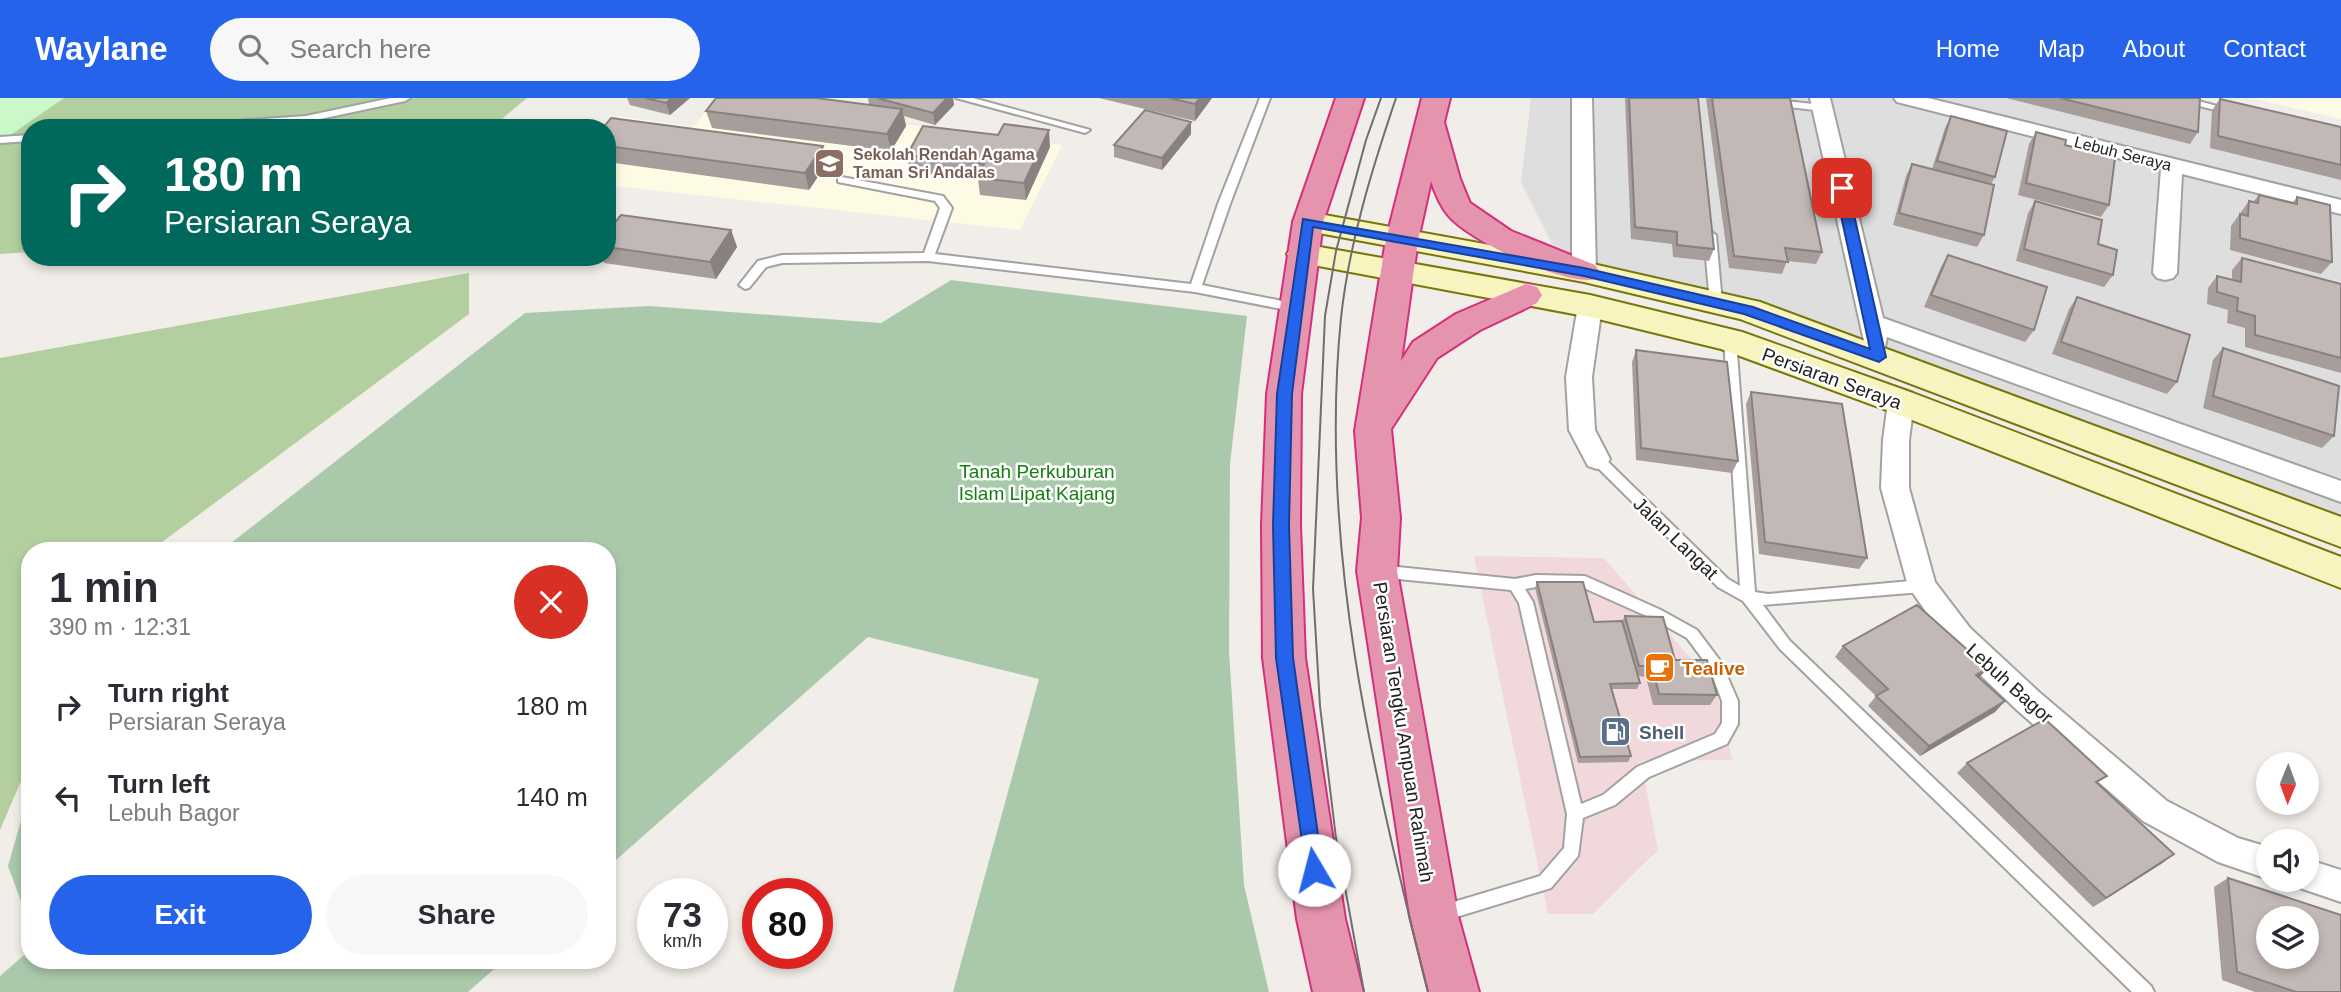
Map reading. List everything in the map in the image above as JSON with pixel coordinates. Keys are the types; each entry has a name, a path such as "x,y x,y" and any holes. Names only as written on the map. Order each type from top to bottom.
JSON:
{"highway":[{"path":"1338,992 1321,919 1284,658 1281,525 1284,394 1305,238 1332,145 1350,98"},
{"path":"1433,109 1451,191 1460,209 1481,227 1534,255 1587,289"},
{"name":"Persiaran Tengku Ampuan Rahimah","path":"1433,109 1401,257 1373,431 1381,518 1377,570 1434,916 1454,992"},
{"path":"1373,431 1425,350 1468,322 1526,295"}],"main road":[{"name":"Persiaran Seraya","path":"1305,238 1587,289 1716,303 1748,310 1879,357 2200,499 2341,573"},
{"name":"Persiaran Seraya","path":"1401,257 1526,295 1587,289 1900,402 2200,499 2341,532"}],"street":[{"name":"Jalan Langat","path":"1582,98 1587,289 1579,377 1582,430 1597,460"},
{"name":"Lebuh Seraya","path":"1904,98 2341,207"},
{"path":"1822,103 1879,357"},
{"path":"2165,273 2172,165"},
{"path":"1873,323 2341,492"},
{"name":"Lebuh Bagor","path":"1900,402 1895,488 1922,586 1960,637 2028,701 2155,811 2230,851 2256,859"},
{"path":"2319,879 2341,886"}],"lane":[{"path":"306,119 405,98"},
{"path":"961,98 1085,130"},
{"path":"1195,288 1265,98"},
{"path":"2173,98 2238,113"},
{"path":"1769,102 1822,103"},
{"path":"0,140 21,139"},
{"path":"842,180 939,198 946,208 928,257"},
{"path":"1709,221 1716,303"},
{"path":"745,285 762,264 782,259 928,257 1195,288 1297,309"},
{"path":"1730,340 1748,597 1785,645 2145,992"},
{"name":"Jalan Langat","path":"1597,460 1723,583 1748,597 1768,600 1922,586"},
{"path":"1377,570 1515,585 1536,581 1585,582 1656,614 1692,634 1717,666 1730,701 1730,724 1721,739 1643,772 1609,800 1576,814"},
{"path":"1434,916 1545,882 1572,851 1576,814 1526,602 1515,585"}],"shaded area":[{"path":"1531,98 2187,98 2341,133 2341,521 2195,466 1560,259 1521,183"},
{"path":"2251,98 2341,98 2341,119"},
{"name":"Sekolah Rendah Agama Taman Sri Andalas","path":"716,99 1062,145 1020,230 616,186 616,119 619,116 693,127"},
{"path":"1474,556 1604,558 1716,688 1732,760 1641,761 1658,850 1593,914 1548,914"}],"green space":[{"path":"0,98 527,98 502,119 21,119 21,253 0,254"},
{"path":"0,98 64,98 34,119 21,119 21,128 9,136 0,135"},
{"path":"469,273 469,314 162,542 21,542 21,781 0,830 0,358"},
{"name":"Tanah Perkuburan Islam Lipat Kajang","path":"951,280 1247,316 1230,464 1229,651 1244,885 1269,992 953,992 1039,679 868,637 616,860 616,542 232,542 525,313 649,306 881,323"},
{"path":"21,820 21,901 8,866"},
{"path":"21,958 21,969 494,969 468,992 0,992 0,976"}],"building":[{"path":"645,98 672,98 666,103"},
{"path":"716,98 816,98 902,109 887,134 706,111"},
{"path":"877,98 947,98 933,113"},
{"path":"1169,98 1200,98 1195,104"},
{"path":"1629,98 1698,98 1714,249 1677,245 1677,232 1635,227"},
{"path":"1712,98 1790,98 1822,252 1785,248 1788,262 1734,256"},
{"path":"2060,98 2200,98 2198,132"},
{"path":"2220,99 2341,127 2341,165 2218,136"},
{"path":"1145,110 1191,122 1162,158 1114,145"},
{"path":"1951,116 2007,131 1995,177 1937,161"},
{"path":"611,118 823,146 805,173 616,147 616,119"},
{"path":"1004,124 1049,130 1024,183 977,178 984,164 907,155 923,126 998,135"},
{"path":"2036,132 2066,140 2065,145 2115,158 2109,205 2026,183"},
{"path":"1912,164 1994,185 1984,235 1899,213"},
{"path":"2259,195 2297,204 2297,197 2330,205 2332,262 2240,238 2240,214 2248,216 2249,201 2258,203"},
{"path":"2035,201 2102,220 2098,244 2117,250 2113,275 2024,249"},
{"path":"621,215 731,230 710,262 616,248 616,221"},
{"path":"1948,255 2047,287 2034,330 1931,295"},
{"path":"2242,258 2341,284 2341,358 2255,335 2255,316 2237,311 2238,298 2217,292 2217,276 2241,282"},
{"path":"2077,297 2190,335 2177,382 2061,342"},
{"path":"2223,348 2339,386 2334,436 2213,396"},
{"path":"1636,350 1727,362 1738,461 1641,448"},
{"path":"1751,392 1842,404 1867,558 1765,542"},
{"path":"1537,582 1583,582 1594,622 1622,621 1640,683 1610,684 1631,756 1580,757"},
{"path":"1917,605 1988,668 1976,675 2005,701 1929,746 1876,696 1888,689 1843,646"},
{"path":"1625,616 1663,617 1675,660 1707,660 1717,695 1659,694 1652,666 1639,666"},
{"path":"2045,719 2107,776 2096,782 2174,854 2106,898 1967,763"},
{"path":"2228,878 2256,887 2256,892 2271,892 2314,906 2256,906 2256,969 2319,969 2319,908 2341,915 2341,992 2296,992 2237,972"}],"tram line":[{"path":"1364,992 1336,838 1320,706 1313,589 1325,316 1336,251 1366,140 1381,98"},
{"path":"1396,98 1362,206 1345,290 1336,404 1337,489 1344,574 1370,742 1428,992"}],"place":[{"name":"Sekolah Rendah Agama Taman Sri Andalas","path":"830,163"},
{"name":"Tealive","path":"1659,668"},
{"name":"Shell","path":"1616,732"}],"route":[{"path":"1314,870 1284,658 1281,525 1284,394 1308,222 1584,272 1748,310 1879,357 1842,188"}]}
